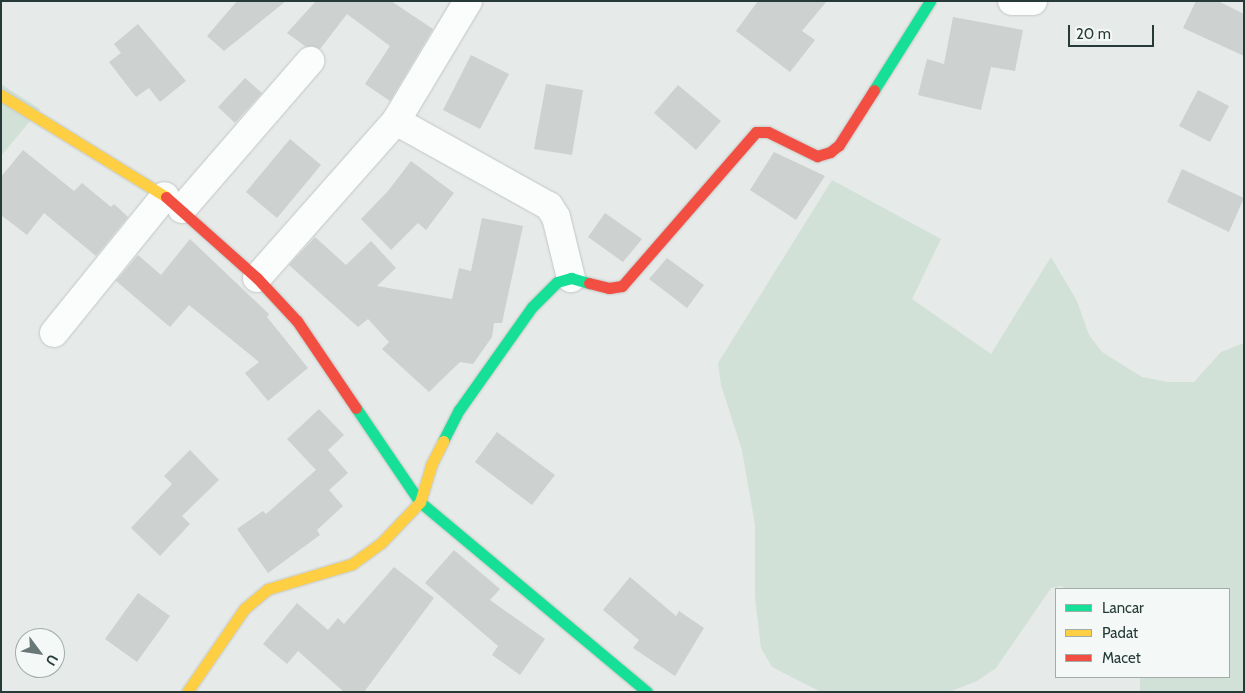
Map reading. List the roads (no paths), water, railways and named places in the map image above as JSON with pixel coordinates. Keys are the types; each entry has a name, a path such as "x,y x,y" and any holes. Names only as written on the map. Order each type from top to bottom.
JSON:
{"street":[{"path":"257,278 396,121 468,1"},
{"path":"186,692 244,609 268,589 352,564 381,544 420,502 430,464 459,410 532,307 557,282 571,278 609,288 622,286 756,132 768,132 817,156 830,152 839,145 930,1"},
{"path":"1012,1 1032,1"},
{"path":"54,333 174,203 310,61"},
{"path":"1,94 102,160 174,203 257,278 297,321 420,502 647,692"},
{"path":"396,121 549,206 556,217 571,278"}]}
